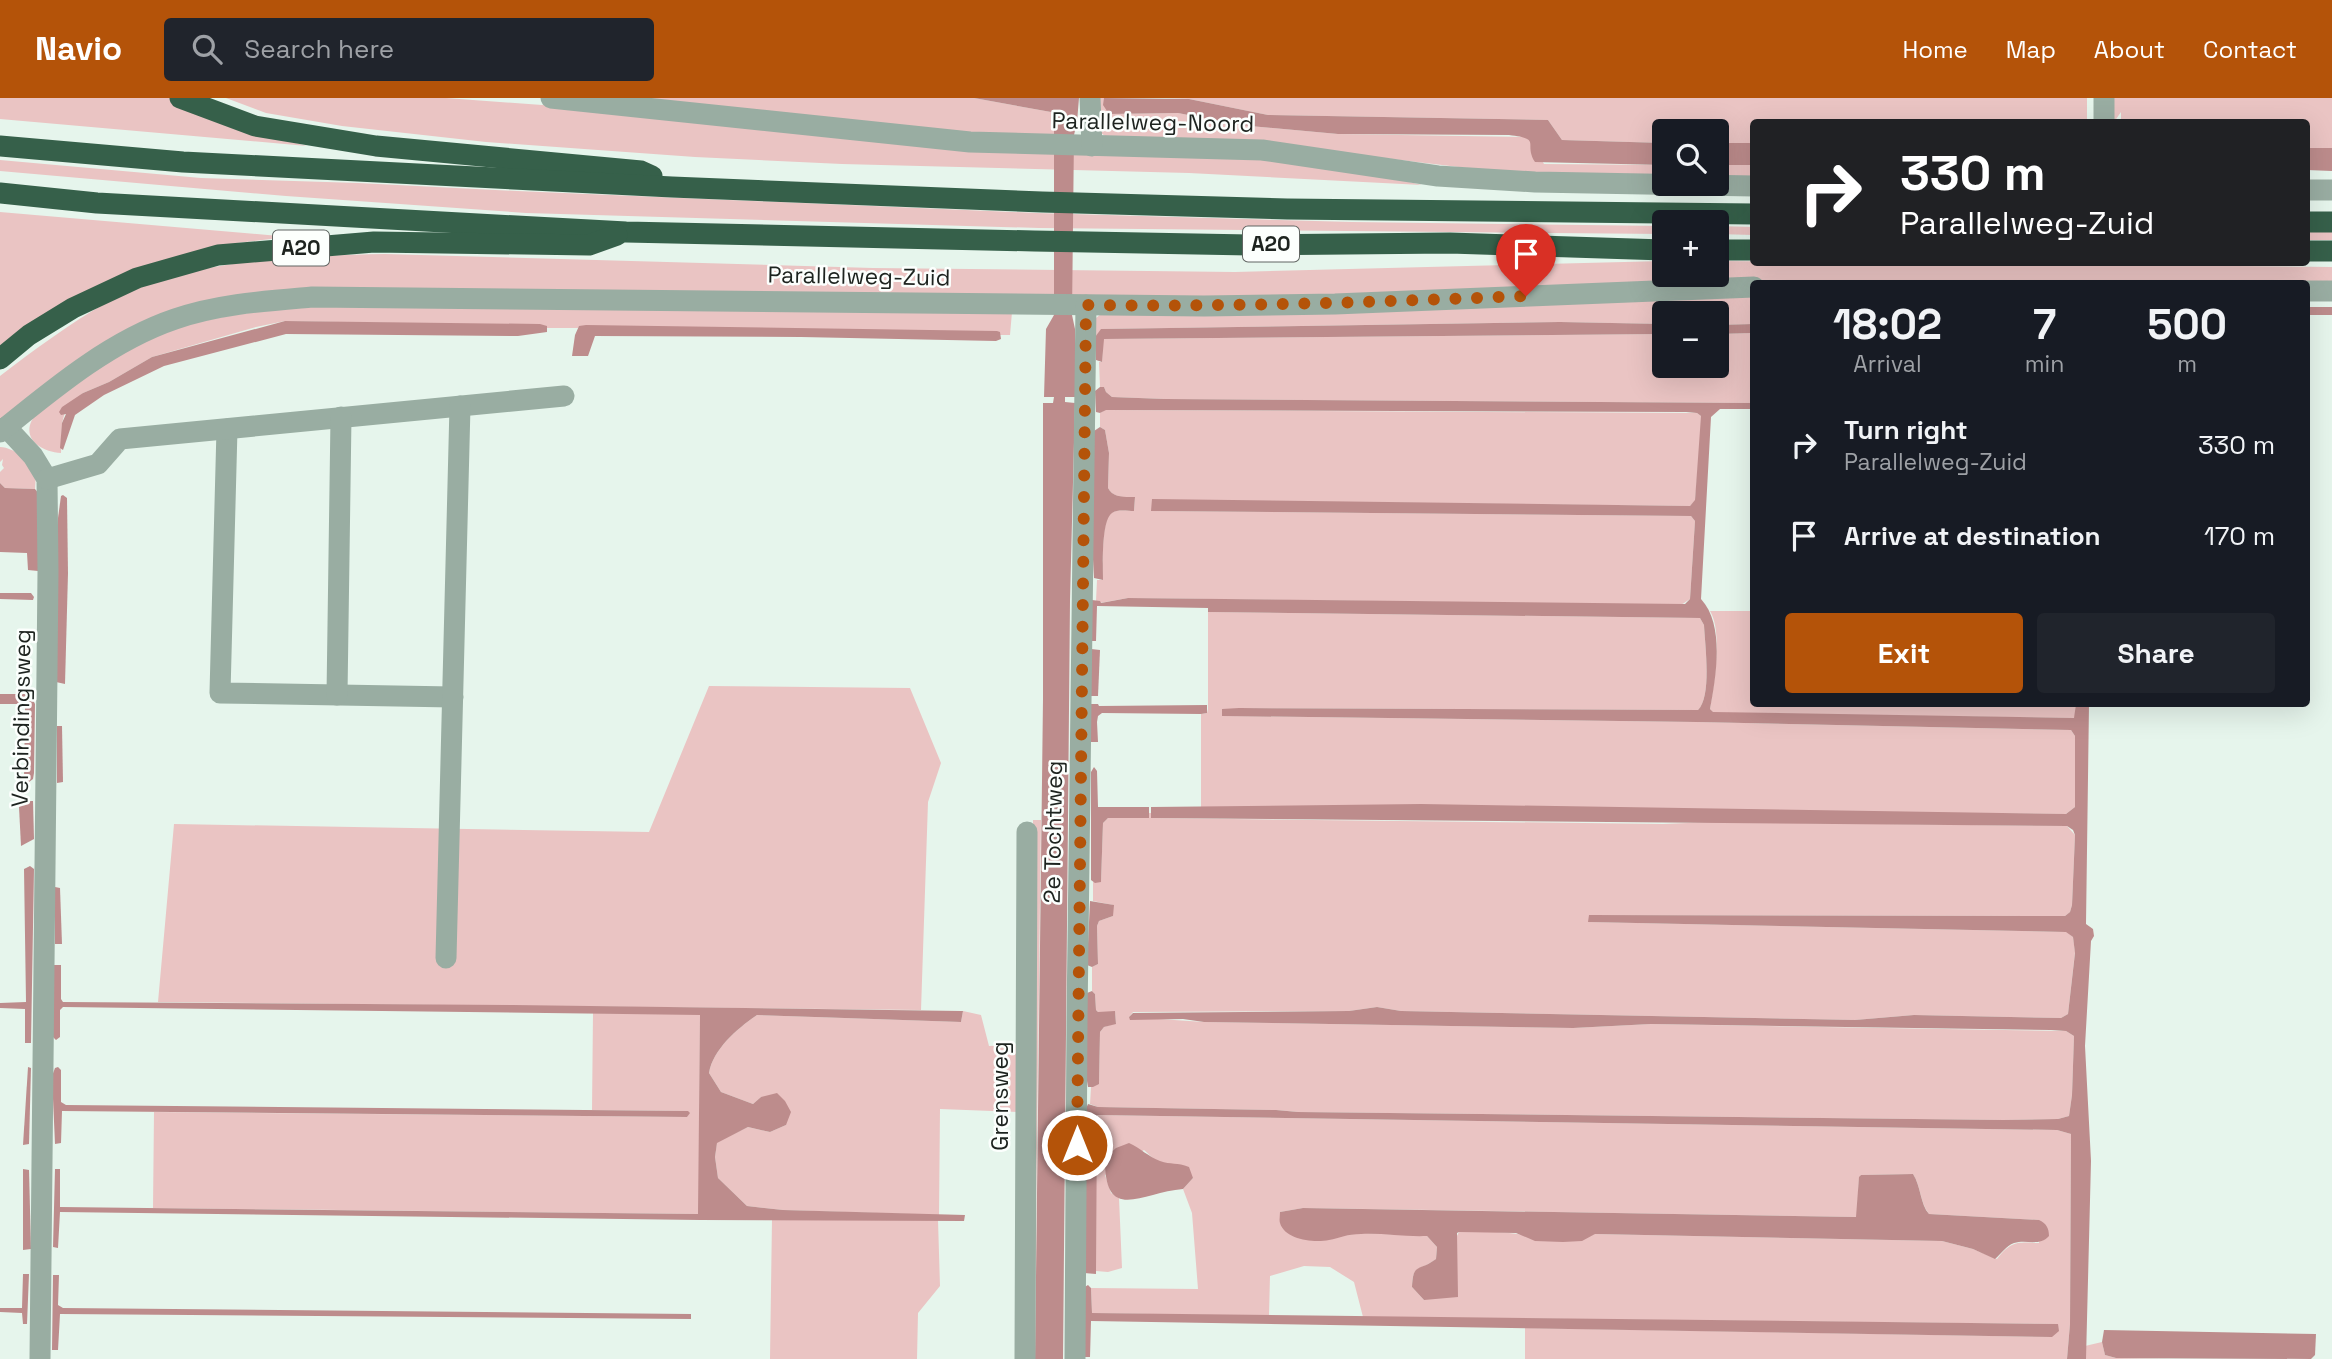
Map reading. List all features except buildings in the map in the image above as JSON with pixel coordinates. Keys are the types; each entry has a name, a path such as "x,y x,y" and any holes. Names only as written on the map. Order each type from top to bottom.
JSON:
{"highway":[{"name":"A20","path":"180,98 255,126 376,146 641,171 673,187"},
{"name":"A20","path":"0,146 183,162 673,187 1091,204 1750,214"},
{"name":"A20","path":"0,193 97,203 626,232 1034,242 1450,243 1652,250"},
{"path":"2310,222 2332,222"},
{"name":"A20","path":"0,359 29,335 83,303 137,278 218,255 374,242 589,245 626,232"},
{"path":"1729,250 1750,250"},
{"path":"2310,251 2332,251"}],"street":[{"name":"Parallelweg-Noord","path":"551,98 970,142 1262,150 1438,176 1535,182 1750,186"},
{"path":"1086,146 1090,98"},
{"path":"2104,98 2104,119"},
{"path":"2310,190 2332,190"},
{"name":"Parallelweg-Zuid","path":"3,429 61,385 146,330 177,319 243,303 312,297 1205,306 1335,304 1750,287"},
{"path":"2310,291 2332,291"},
{"name":"2e Tochtweg","path":"1075,1359 1082,304"},
{"path":"3,429 33,456 47,479 97,464 120,439 564,396"},
{"path":"446,958 460,406"},
{"path":"337,695 341,417"},
{"path":"227,429 220,693 453,697"},
{"name":"Verbindingsweg","path":"40,1359 47,479"},
{"name":"Grensweg","path":"1025,1359 1027,832"}],"shaded area":[{"path":"0,98 171,98 280,139 307,146 0,119"},
{"path":"226,98 446,98 1254,157 1383,176 1422,185 1189,173 842,164 486,142 342,126 266,113"},
{"path":"612,98 974,98 1051,112 1055,135 970,136"},
{"path":"974,98 1079,98 1074,135 1072,315 1075,329 1075,397 1065,397 1065,402 1075,403 1070,601 1063,1359 1035,1359 1043,699 1043,403 1053,403 1054,397 1044,397 1046,329 1054,315 1054,117 1051,112"},
{"path":"1099,98 1104,98 1109,114 1178,113 1239,125 1338,134 1525,137 1530,140 1544,164 1652,165 1652,179 1543,177 1248,142 1108,138 1101,133"},
{"path":"1104,98 1189,99 1268,115 1548,120 1562,140 1652,143 1652,165 1535,162 1529,140 1509,135 1338,134 1239,125 1178,113 1109,114 1103,105"},
{"path":"1165,98 2087,98 2087,119 1750,119 1750,143 1729,143 1729,119 1652,119 1652,143 1562,140 1548,120 1268,115 1189,99"},
{"path":"2108,98 2332,98 2332,148 2310,148 2310,119 2121,119 2121,112 2113,119"},
{"path":"1729,143 1750,143 1750,165 1729,165"},
{"path":"2310,148 2332,148 2332,171 2310,170"},
{"path":"0,160 201,178 1037,213 1352,222 1652,226 1652,234 1039,228 526,213 286,196 0,171"},
{"path":"1729,165 1750,165 1750,180 1729,180"},
{"path":"0,212 279,238 237,243 0,349"},
{"path":"1729,226 1750,227 1750,235 1729,234"},
{"path":"2310,231 2332,231 2332,240 2310,240"},
{"path":"385,254 873,268 1235,272 1652,261 1652,283 1230,300 210,301 0,423 0,376 106,303 137,288 170,277 205,269 279,259"},
{"path":"1729,261 1750,261 1750,266 2332,267 2332,284 2310,284 2310,280 1729,280"},
{"path":"1750,295 1750,324 1729,325 1729,301 1652,301 1652,324 1560,322 1102,329 1095,337 1096,318 1101,314"},
{"path":"309,306 1012,312 1010,335 1000,335 1000,332 580,326 547,328 285,321 152,357 109,382 83,393 65,412 61,453 44,449 32,440 30,427 39,411 107,361 136,344 190,324"},
{"path":"2310,307 2332,307 2332,315 2310,315"},
{"path":"285,321 540,324 547,326 547,332 518,336 286,334 164,366 104,395 75,415 63,450 60,448 62,423 66,414 61,415 59,412 83,393 109,382 152,357"},
{"path":"1560,322 1652,324 1652,334 1104,339 1102,362 1096,360 1095,337 1101,329"},
{"path":"1750,324 1750,333 1729,334 1729,325"},
{"path":"579,326 997,331 1000,332 1001,339 595,336 588,356 572,356"},
{"path":"1750,333 1750,403 1112,397 1104,387 1100,387 1099,362 1102,362 1103,339 1652,334 1652,378 1729,378 1729,334"},
{"path":"1104,387 1112,397 1165,399 1750,403 1750,409 1720,409 1711,417 1701,599 1709,610 1716,637 1716,667 1710,709 1713,712 2074,718 2076,707 2089,707 2086,924 2093,929 2094,936 2091,941 2085,1046 2091,1161 2086,1359 2067,1359 2070,1324 2071,1134 2057,1130 1097,1115 1096,1274 1084,1273 1085,1111 1088,1104 1098,1107 1298,1112 2058,1119 2069,1116 2074,1036 2066,1031 2051,1030 1651,1024 1573,1028 1130,1020 1129,1017 1133,1013 1349,1011 1377,1007 1401,1011 1855,1020 1914,1015 2061,1018 2068,1014 2075,953 2073,937 2066,932 1588,922 1589,915 2065,916 2072,905 2075,835 2067,826 1151,818 1151,807 1421,804 2066,814 2075,807 2075,736 2071,730 1222,716 1222,709 1239,708 1698,710 1705,694 1707,670 1704,625 1700,618 1208,612 1208,608 1097,606 1096,641 1091,641 1092,600 1101,603 1128,598 1685,604 1690,599 1695,521 1691,516 1151,511 1152,499 1690,506 1695,500 1701,416 1686,412 1106,410 1100,413 1096,412 1095,391"},
{"path":"1105,410 1697,413 1701,416 1702,424 1695,501 1690,506 1152,500 1152,511 1691,516 1695,521 1690,599 1681,605 1128,598 1100,603 1096,601 1097,580 1103,580 1103,544 1108,517 1116,511 1134,511 1135,498 1116,495 1108,488 1109,453 1105,430 1100,427 1100,413"},
{"path":"1100,427 1105,430 1109,453 1108,488 1116,495 1135,497 1134,511 1117,511 1108,517 1103,544 1103,580 1094,578 1091,522 1094,431"},
{"path":"0,447 16,452 36,472 35,489 5,488 0,483 0,472 4,468 3,459 0,462"},
{"path":"0,483 5,488 35,489 39,494 38,571 28,570 27,553 0,552"},
{"path":"63,495 67,498 68,573 65,684 56,682 58,518"},
{"path":"0,593 31,593 34,597 33,600 0,599"},
{"path":"1710,611 1750,611 1750,707 2076,707 2075,718 1713,713 1710,709 1717,645 1714,620"},
{"path":"1208,612 1700,618 1704,625 1707,670 1705,694 1698,710 1239,708 1223,716 2071,730 2075,736 2075,807 2066,814 1201,807 1201,714 1207,713 1208,709"},
{"path":"1091,649 1100,650 1098,696 1090,696"},
{"path":"709,686 910,688 941,763 928,802 921,1010 158,1002 174,824 649,832"},
{"path":"0,694 30,694 35,704 34,773 29,782 24,781 25,708 23,704 0,704"},
{"path":"1090,704 1207,705 1207,713 1102,713 1097,722 1098,742 1091,742"},
{"path":"57,726 62,726 63,782 57,783"},
{"path":"1094,767 1097,771 1098,807 1149,807 1149,818 1108,818 1103,823 1101,882 1095,883 1091,880 1091,772"},
{"path":"24,801 33,801 34,839 21,846 19,807"},
{"path":"1149,813 1151,818 2067,826 2075,835 2072,905 2065,916 1590,915 1589,922 2067,932 2073,937 2075,952 2068,1014 2061,1018 1914,1015 1855,1020 1401,1011 1377,1007 1349,1011 1133,1012 1129,1017 1204,1022 1573,1028 1651,1024 2066,1031 2074,1036 2069,1116 2058,1119 2003,1120 1298,1112 1098,1107 1090,1104 1091,1087 1099,1083 1100,1032 1104,1027 1116,1023 1115,1012 1096,1010 1095,994 1092,991 1092,967 1098,964 1097,926 1099,921 1113,916 1113,905 1093,901 1093,882 1101,881 1103,823 1108,818 1149,818"},
{"path":"1033,820 1041,820 1035,1309 1030,1051"},
{"path":"30,866 34,869 31,1043 25,1043 25,1009 0,1008 0,1003 26,1002 24,869"},
{"path":"55,887 60,888 62,944 55,944"},
{"path":"1090,901 1114,905 1113,916 1099,921 1097,926 1098,964 1092,967 1087,965"},
{"path":"53,965 61,965 63,1002 963,1011 961,1022 757,1015 721,1048 709,1073 721,1092 753,1104 761,1097 777,1093 791,1112 786,1125 770,1132 748,1127 717,1143 715,1157 718,1178 747,1206 783,1210 965,1215 964,1221 60,1212 58,1248 53,1247 55,1169 60,1169 60,1207 698,1214 700,1015 63,1007 60,1010 60,1037 56,1040 53,1037"},
{"path":"1092,991 1095,994 1096,1010 1115,1011 1116,1024 1104,1027 1100,1032 1099,1084 1088,1087 1087,993"},
{"path":"963,1011 981,1015 989,1046 1021,1045 1021,1112 940,1109 939,1215 783,1210 747,1206 718,1178 715,1157 717,1142 748,1127 770,1132 786,1125 761,1097 753,1104 721,1092 709,1073 721,1048 757,1015 961,1022"},
{"path":"593,1013 700,1014 699,1214 153,1208 154,1112 687,1117 688,1111 592,1110"},
{"path":"28,1067 31,1068 29,1144 23,1145"},
{"path":"58,1067 61,1070 61,1102 66,1105 690,1113 687,1117 62,1111 61,1143 55,1144 52,1076"},
{"path":"1096,1115 2057,1130 2071,1134 2070,1324 2067,1359 1525,1359 1525,1328 2051,1337 2058,1324 1363,1317 1354,1282 1330,1267 1304,1266 1270,1276 1269,1316 1092,1313 1091,1288 1198,1289 1192,1213 1183,1189 1193,1178 1155,1160 1144,1150 1105,1175 1111,1193 1119,1198 1122,1268 1108,1272 1096,1271","holes":["1913,1174 1929,1214 2039,1220 2039,1243 2015,1244 1997,1259 1942,1241 1594,1234 1563,1240 1503,1232 1459,1232 1424,1300 1412,1287 1412,1280 1418,1269 1436,1259 1437,1247 1427,1236 1364,1233 1344,1235 1280,1212 1303,1208 1857,1217 1861,1175"]},
{"path":"1129,1143 1160,1161 1189,1167 1193,1178 1183,1189 1128,1200 1118,1198 1111,1192 1106,1179 1105,1158 1116,1148"},
{"path":"23,1169 29,1170 31,1249 23,1250"},
{"path":"1913,1174 1929,1214 2039,1220 2047,1226 2049,1236 2037,1242 2014,1243 1995,1259 1973,1249 1942,1241 1595,1234 1582,1241 1563,1242 1535,1241 1516,1233 1459,1232 1458,1297 1424,1300 1412,1287 1418,1268 1436,1259 1437,1247 1427,1236 1356,1234 1323,1241 1308,1240 1294,1237 1283,1229 1280,1223 1280,1212 1303,1208 1856,1217 1861,1175"},
{"path":"772,1219 938,1220 940,1286 918,1313 917,1359 770,1359"},
{"path":"23,1274 29,1274 27,1324 23,1324 22,1313 0,1312 0,1308 22,1308"},
{"path":"53,1275 59,1275 58,1305 63,1308 691,1314 691,1319 60,1314 58,1350 52,1350"},
{"path":"1088,1285 1091,1288 1092,1313 2058,1324 2059,1331 2052,1337 1091,1321 1090,1357 1084,1357 1083,1288"},
{"path":"2104,1330 2316,1334 2315,1355 2311,1359 2116,1358 2105,1355 2102,1342"},
{"path":"2102,1342 2105,1355 2116,1358 2170,1359 2086,1359 2085,1346"}],"route":[{"path":"1077,1145 1086,305 1335,304 1526,296"}]}
